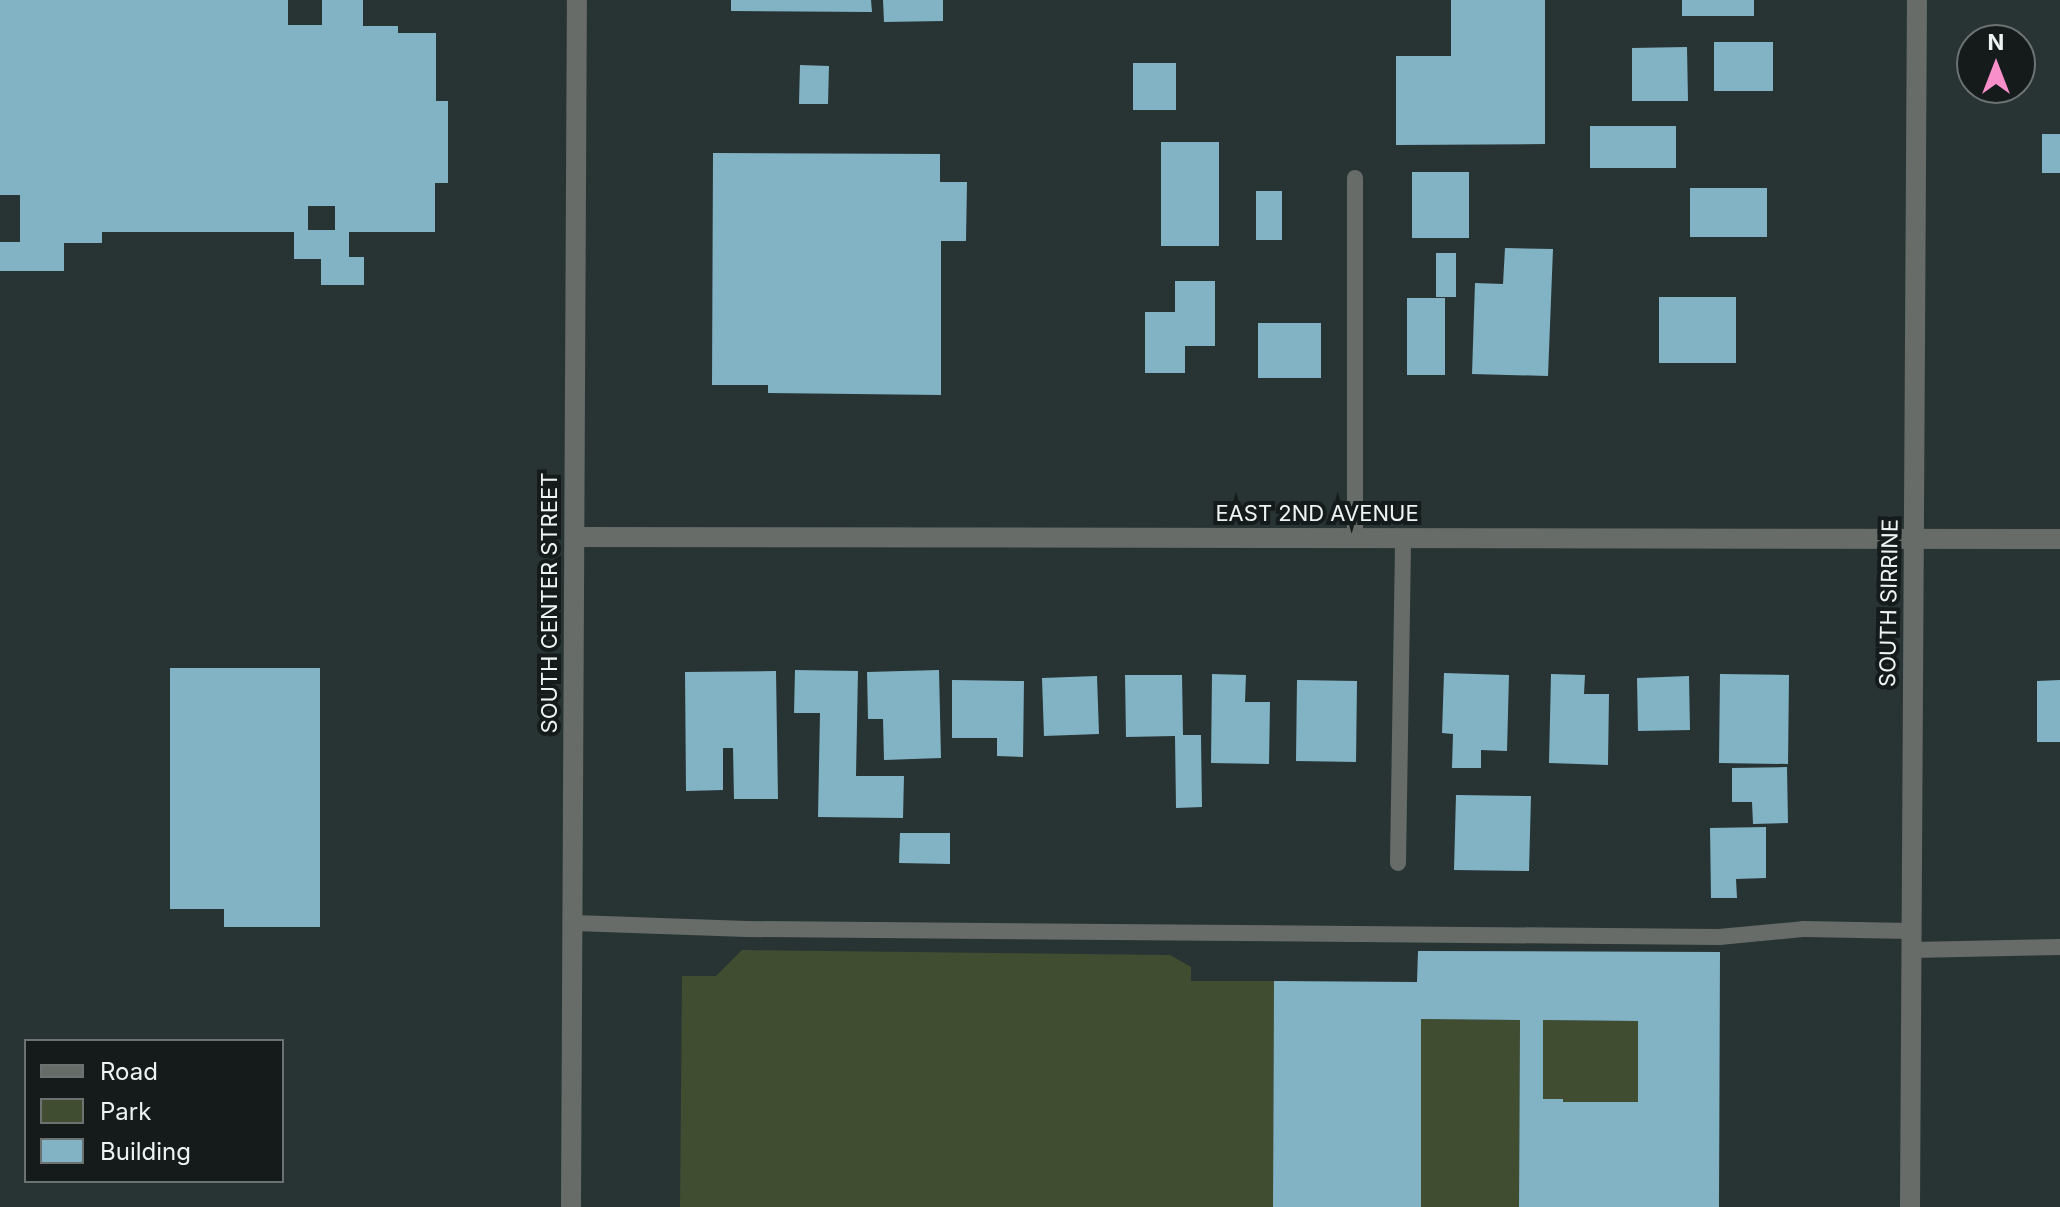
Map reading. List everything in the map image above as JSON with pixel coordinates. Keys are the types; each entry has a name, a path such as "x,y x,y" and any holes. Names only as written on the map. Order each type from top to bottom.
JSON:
{"street":[{"name":"SOUTH CENTER STREET","path":"571,1207 577,0"},
{"name":"SOUTH SIRRINE","path":"1910,1207 1917,0"},
{"name":"EAST 2ND AVENUE","path":"575,537 2060,539"}],"lane":[{"path":"1355,178 1355,539"},
{"path":"1398,863 1403,539"},
{"path":"574,923 762,929 1719,937 1803,929 1911,941 2060,947"}],"green space":[{"path":"742,950 1170,955 1191,967 1191,981 1274,981 1273,1207 680,1207 682,976 716,976"},
{"path":"1421,1019 1520,1020 1519,1207 1421,1207"},
{"path":"1543,1020 1638,1021 1638,1102 1543,1099"}],"building":[{"path":"0,0 288,0 288,25 322,25 322,0 363,0 363,26 398,26 398,33 436,33 436,101 448,101 448,183 435,183 435,232 349,232 349,257 364,257 364,285 321,285 321,259 294,259 294,232 102,232 102,243 64,243 64,271 0,271 0,242 20,242 20,195 0,195","holes":["308,206 335,206 335,230 308,230"]},
{"path":"731,0 871,0 872,12 731,11"},
{"path":"883,0 943,0 943,21 884,22"},
{"path":"1451,0 1545,0 1545,144 1396,145 1396,56 1451,56"},
{"path":"1682,0 1754,0 1754,16 1682,16"},
{"path":"1714,42 1773,42 1773,91 1714,91"},
{"path":"1687,47 1688,101 1632,101 1632,48"},
{"path":"1133,63 1176,63 1176,110 1133,110"},
{"path":"800,65 829,66 828,104 799,104"},
{"path":"1590,126 1676,126 1676,168 1590,168"},
{"path":"2042,134 2060,134 2060,173 2042,173"},
{"path":"1161,142 1219,142 1219,246 1161,246"},
{"path":"713,153 940,154 940,182 967,182 966,241 941,241 941,395 768,393 768,385 712,385"},
{"path":"1412,172 1469,172 1469,238 1412,238"},
{"path":"1690,188 1767,188 1767,237 1690,237"},
{"path":"1256,191 1282,191 1282,240 1256,240"},
{"path":"1505,248 1553,249 1548,376 1472,374 1475,283 1503,284"},
{"path":"1436,253 1456,253 1456,297 1436,297"},
{"path":"1175,281 1215,281 1215,346 1185,346 1185,373 1145,373 1145,312 1175,312"},
{"path":"1659,297 1736,297 1736,363 1659,363"},
{"path":"1407,298 1445,298 1445,375 1407,375"},
{"path":"1258,323 1321,323 1321,378 1258,378"},
{"path":"170,668 320,668 320,927 224,927 224,909 170,909"},
{"path":"795,670 858,671 856,776 904,776 903,818 818,817 820,713 794,713"},
{"path":"939,670 941,758 884,760 883,719 868,719 867,672"},
{"path":"776,671 778,799 734,799 733,748 723,748 723,790 686,791 685,672"},
{"path":"1444,673 1509,675 1507,751 1481,750 1481,768 1452,768 1453,734 1442,733"},
{"path":"1212,674 1246,675 1245,702 1270,702 1269,764 1211,763"},
{"path":"1551,674 1585,675 1584,694 1609,694 1608,765 1549,763"},
{"path":"1720,674 1789,675 1788,764 1719,763"},
{"path":"1125,675 1182,675 1183,735 1201,735 1202,807 1176,808 1175,736 1126,737"},
{"path":"1097,676 1099,734 1044,736 1042,678"},
{"path":"1689,676 1690,730 1638,731 1637,678"},
{"path":"952,680 1024,681 1023,757 997,756 997,738 952,738"},
{"path":"1297,680 1357,681 1356,762 1296,761"},
{"path":"2060,680 2060,742 2037,742 2037,681"},
{"path":"1787,767 1788,823 1753,824 1752,802 1732,802 1732,768"},
{"path":"1456,795 1531,796 1529,871 1454,870"},
{"path":"1766,827 1766,878 1736,879 1737,898 1711,898 1710,828"},
{"path":"900,833 950,833 950,864 899,863"},
{"path":"1418,951 1720,952 1719,1207 1519,1207 1520,1020 1421,1019 1421,1207 1273,1207 1274,981 1417,982","holes":["1543,1020 1638,1021 1638,1102 1543,1099"]}]}
